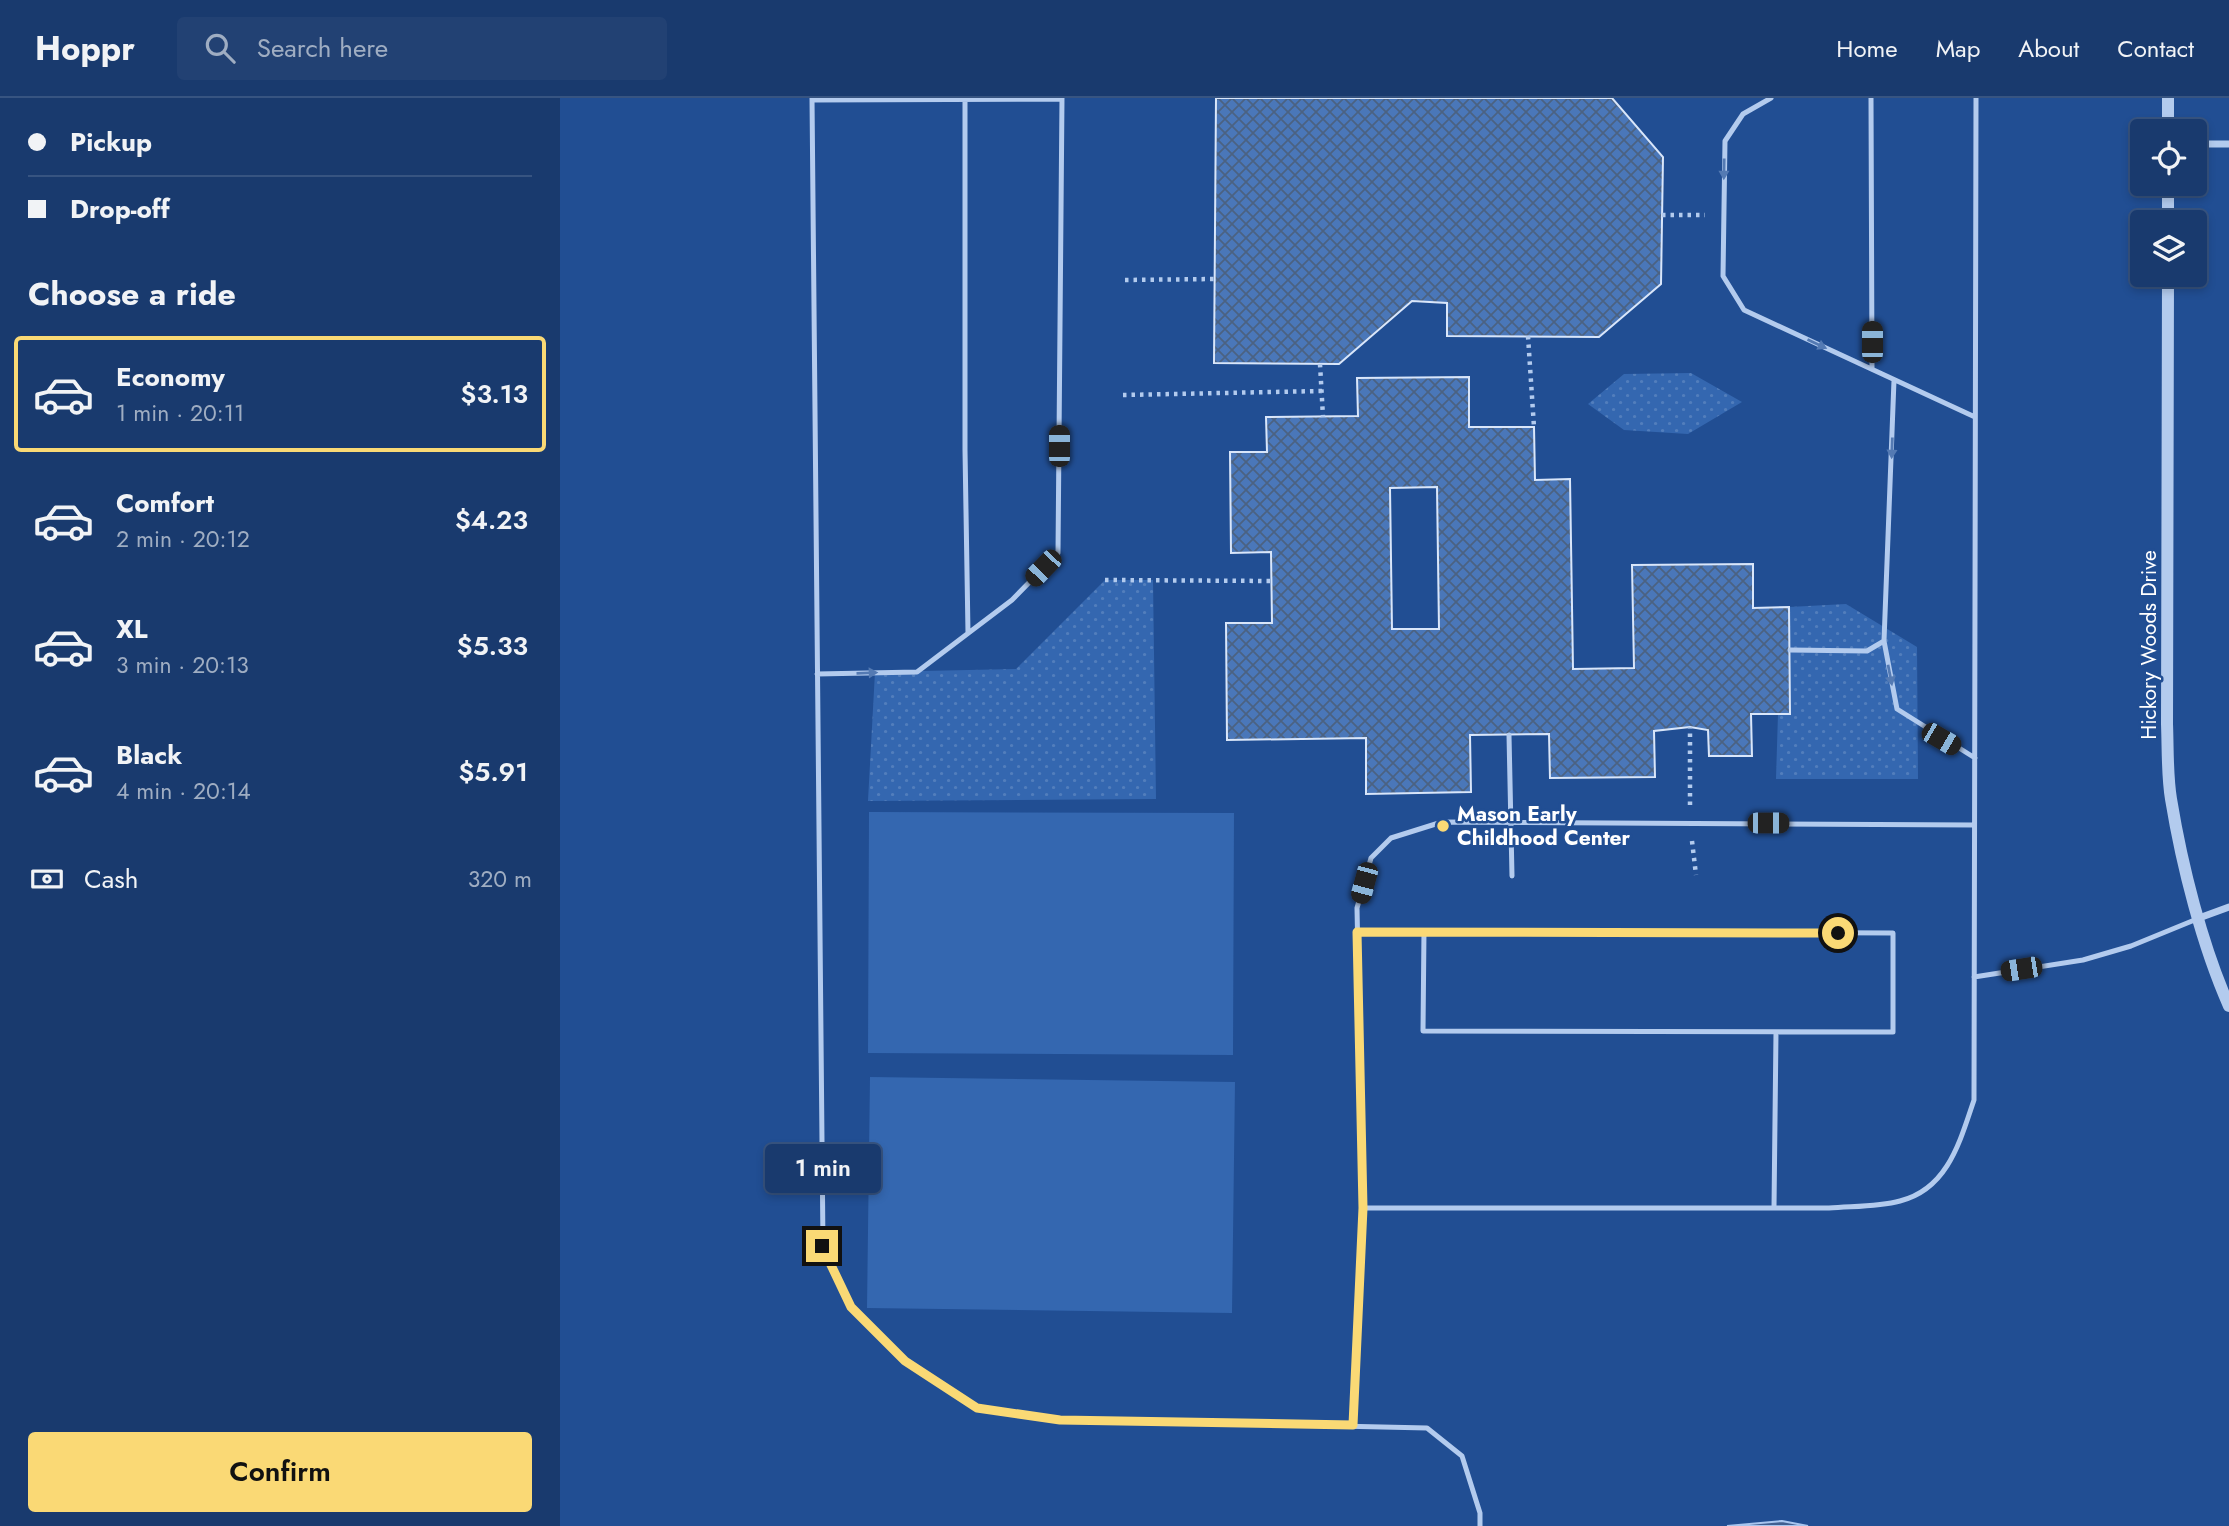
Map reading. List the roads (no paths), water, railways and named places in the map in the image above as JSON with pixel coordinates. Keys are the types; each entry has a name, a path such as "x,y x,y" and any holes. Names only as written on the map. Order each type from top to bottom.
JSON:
{"street":[{"path":"2168,98 2168,119"},
{"path":"2207,144 2229,144"},
{"name":"Hickory Woods Drive","path":"2168,287 2167,724 2171,797 2199,918 2216,976 2229,1006"},
{"path":"2199,918 2229,907"}],"lane":[{"path":"1770,98 1743,114 1725,141 1723,276 1744,310 1975,417"},
{"path":"1871,98 1872,369"},
{"path":"1363,1208 1829,1208 1901,1201 1936,1183 1957,1149 1974,1100 1976,98"},
{"path":"817,674 917,671 1012,600 1058,552 1062,99 812,99 817,674 822,1246 851,1307 905,1361 977,1408 1060,1420 1427,1428 1462,1456 1480,1513 1480,1526"},
{"path":"965,99 968,633"},
{"path":"1894,380 1884,641 1897,709 1975,758"},
{"path":"1790,650 1867,651 1884,641"},
{"path":"1509,735 1512,876"},
{"path":"1353,1425 1363,1208 1357,908 1371,858 1391,838 1442,822 1974,825"},
{"path":"1974,977 2083,960 2131,946 2199,918"},
{"path":"1357,932 1424,931 1893,933 1893,1032 1423,1031 1424,931"},
{"path":"1774,1208 1776,1032"}],"place":[{"name":"Mason Early Childhood Center","path":"1443,826"}]}
